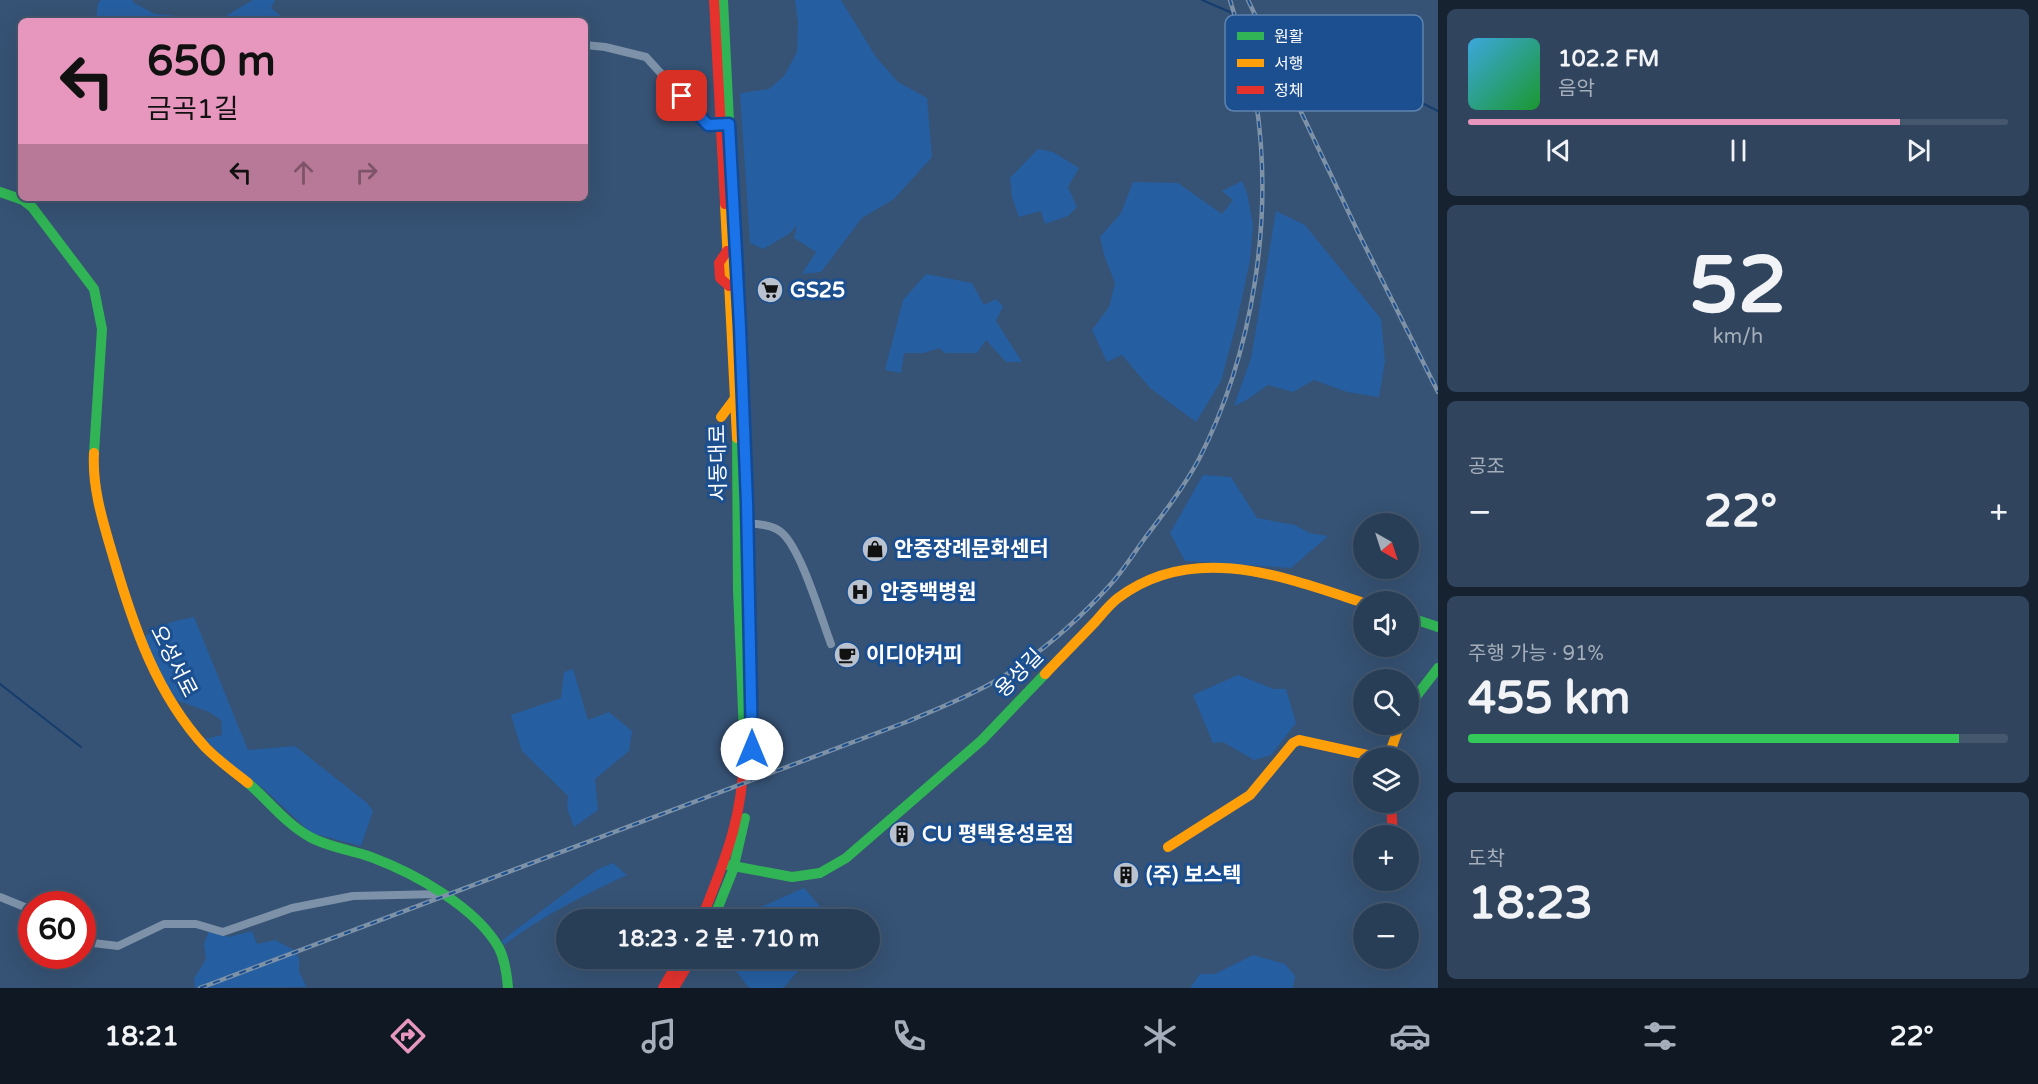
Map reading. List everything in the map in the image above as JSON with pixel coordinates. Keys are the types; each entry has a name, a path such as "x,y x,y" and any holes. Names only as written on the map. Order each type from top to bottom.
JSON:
{"street":[{"name":"서동대로","path":"714,0 740,327 743,524 751,771 748,799 730,865 726,894 718,909"},
{"name":"서동대로","path":"723,0 729,286 743,524"},
{"path":"588,45 646,57 708,125 725,125"},
{"name":"오성서로","path":"0,192 18,198"},
{"name":"오성서로","path":"24,201 32,207 94,289 102,329 93,469 96,496 137,636 148,662 181,717 205,747 228,769 308,837 385,863 440,894 481,924 498,947 507,970 508,988"},
{"path":"722,417 735,396"},
{"path":"743,524 765,525 781,531 798,554 831,644"},
{"name":"용성길","path":"730,865 792,877 820,873 846,858 982,740 1119,598 1137,585 1156,576 1199,566 1246,568 1353,600"},
{"path":"1419,621 1438,627"},
{"path":"1419,693 1438,668"},
{"path":"1168,847 1250,795 1293,743 1299,740 1353,752"},
{"name":"서동대로","path":"707,909 730,865"},
{"path":"96,943 118,946 164,924 196,924 224,932 292,908 352,896 440,894"},
{"path":"0,897 18,904"},
{"path":"663,988 674,969"},
{"path":"675,988 686,969"}],"shaded area":[{"path":"101,0 132,0 155,14 188,17 96,18 98,3"},
{"path":"253,0 275,0 271,8 283,18 222,18"},
{"path":"795,0 841,0 876,57 898,82 927,98 932,157 894,199 862,218 821,272 802,274 816,252 794,238 797,225 789,234 763,249 750,243 740,93 769,89 784,76 797,52 798,23"},
{"path":"1038,149 1053,152 1079,168 1068,187 1077,207 1068,216 1045,224 1041,211 1019,217 1012,197 1010,178"},
{"path":"1242,181 1247,193 1253,225 1250,261 1221,381 1196,422 1150,388 1122,355 1107,362 1092,330 1109,307 1115,283 1100,237 1121,213 1133,182 1178,183 1222,214 1233,200 1222,191"},
{"path":"1276,211 1305,225 1381,319 1385,361 1379,397 1347,392 1314,380 1293,392 1268,385 1234,406 1251,358"},
{"path":"926,274 972,283 984,305 996,299 1003,306 996,321 1022,362 1006,362 986,340 977,353 945,353 939,348 924,353 904,353 901,373 885,370 903,300"},
{"path":"1203,475 1231,477 1257,518 1295,525 1309,533 1328,536 1291,568 1185,561 1170,533"},
{"path":"194,617 248,750 295,746 367,803 373,811 361,846 311,833 264,789 228,762 205,739 222,735 221,720 209,712 174,699 142,638 171,622"},
{"path":"573,669 588,720 609,712 632,731 629,751 595,779 598,810 574,827 567,808 568,796 522,751 511,715 561,698 564,672"},
{"path":"1238,675 1274,689 1286,689 1296,723 1271,755 1254,760 1223,742 1213,743 1193,695"},
{"path":"613,863 627,875 561,909 556,909 556,912 504,945 502,941 514,931 598,869"},
{"path":"804,888 822,909 757,909"},
{"path":"209,931 229,937 252,931 257,944 275,940 294,950 299,958 299,972 307,987 195,988 194,979 206,959 204,944"},
{"path":"1253,955 1285,964 1295,976 1293,988 1190,988 1200,974 1215,974"},
{"path":"735,969 800,969 783,988 749,988"}],"waterway":[{"path":"1202,0 1237,15"},
{"path":"1423,103 1438,111"},
{"path":"0,684 81,747"}],"railway":[{"path":"1230,0 1234,15"},
{"path":"1248,0 1255,15"},
{"path":"200,988 909,721 1006,675 1043,648 1078,618 1119,574 1174,500 1199,459 1218,418 1246,330 1260,238 1261,146 1257,111"},
{"path":"1301,111 1438,392"}],"traffic: fast":[{"path":"723,0 729,121"},
{"path":"0,192 18,198"},
{"path":"24,201 32,207 94,289 102,329 94,453"},
{"path":"737,438 738,590 744,735"},
{"path":"745,438 749,648"},
{"path":"1419,621 1438,627"},
{"path":"1419,693 1438,668"},
{"path":"728,865 792,877 820,873 846,858 982,740 1045,674"},
{"path":"248,783 301,832 324,843 406,872 460,905 489,933 499,948 503,957 508,988"},
{"path":"717,909 733,870 745,818"}],"traffic: slow":[{"path":"725,204 737,438"},
{"path":"735,243 742,375"},
{"path":"721,417 736,397"},
{"path":"94,453 96,492 102,518 129,608 148,658 173,705 188,727 211,753 248,783"},
{"path":"1045,674 1118,598 1147,581 1177,571 1208,568 1240,569 1303,583 1353,599"},
{"path":"750,687 752,732"},
{"path":"1392,747 1396,735"},
{"path":"1168,847 1250,795 1293,743 1299,740 1353,752"}],"traffic: jam":[{"path":"714,0 725,204"},
{"path":"727,251 719,263 720,278 729,286"},
{"path":"705,909 727,852 738,808 744,761 744,735"},
{"path":"1392,813 1392,825"},
{"path":"663,988 674,969"},
{"path":"674,988 685,969"}],"place":[{"name":"GS25","path":"770,290"},
{"name":"안중장례문화센터","path":"875,549"},
{"name":"안중백병원","path":"860,592"},
{"name":"이디야커피","path":"847,655"},
{"name":"CU 평택용성로점","path":"902,834"},
{"name":"(주) 보스텍","path":"1126,875"}],"route":[{"path":"682,96 708,125 729,124 748,524 752,749"}]}
